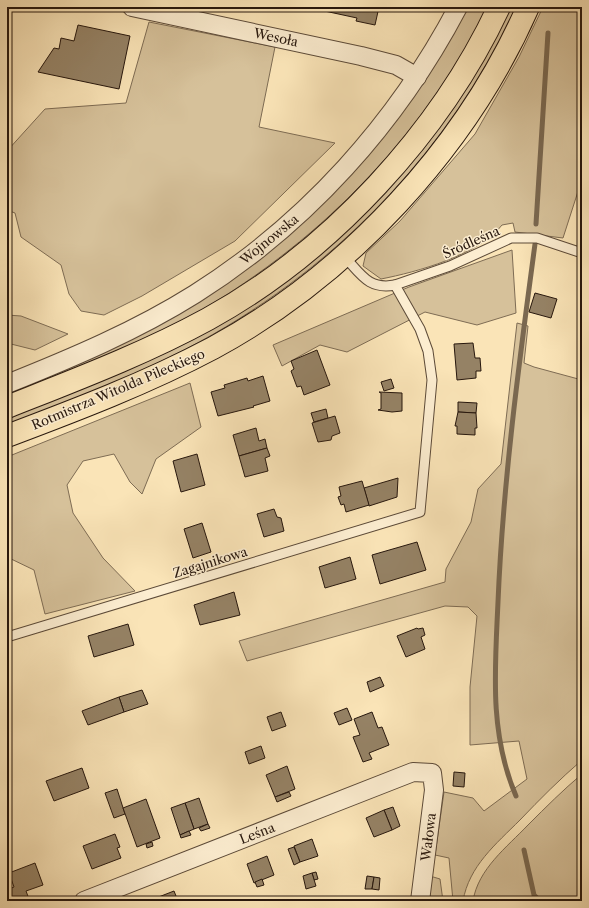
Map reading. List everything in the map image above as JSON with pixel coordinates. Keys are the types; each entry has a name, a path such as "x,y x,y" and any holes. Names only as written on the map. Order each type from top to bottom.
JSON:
{"main road":[{"name":"Rotmistrza Witolda Pileckiego","path":"7,407 111,366 175,336 209,318 288,266 356,206 388,173 415,141 442,106 475,54 499,7"},
{"name":"Rotmistrza Witolda Pileckiego","path":"7,436 108,396 213,347 276,308 343,255 373,228 407,192 460,127 496,70 517,33 528,7"}],"street":[{"name":"Wesoła","path":"132,7 361,56 396,65 417,76"},
{"name":"Wojnowska","path":"7,384 97,347 132,330 194,295 229,272 275,236 329,186 366,145 401,101 443,35 458,7"},
{"name":"Leśna","path":"84,901 413,772 432,773"},
{"name":"Wałowa","path":"420,901 434,790 432,773"}],"lane":[{"name":"Śródleśna","path":"343,255 374,286 383,287 395,285 450,266 511,238 538,238 582,253"},
{"name":"Zagajnikowa","path":"7,637 420,512 432,380 428,351 420,329 395,285"}],"shaded area":[{"path":"466,7 488,7 461,56 431,102 397,145 360,186 321,224 278,259 233,290 165,331 75,370 7,396 7,392 301,224"},
{"path":"510,7 516,7 488,61 456,112 420,160 380,205 336,247 288,285 238,319 186,349 120,380 7,425 7,418 82,389 296,272 499,31"},
{"path":"543,7 582,7 582,179 563,238 515,232 513,223 502,225 492,236 478,245 446,261 412,272 381,279 363,266 366,253 400,221 475,134 519,57"},
{"path":"149,22 275,47 259,127 335,143 235,241 142,296 104,315 81,311 69,294 61,265 21,237 15,213 7,210 7,151 45,109 126,103"},
{"path":"512,250 516,313 477,325 425,312 347,352 320,345 282,366 273,345 409,287"},
{"path":"7,315 21,316 68,334 35,350 7,343"},
{"path":"517,323 528,326 524,363 582,380 582,760 566,774 485,856 471,877 466,888 463,901 453,901 449,858 435,855 444,792 473,798 484,811 527,779 519,741 470,745 470,687 477,616 468,607 445,606 247,661 239,641 445,582 446,569 471,522 478,489 501,464"},
{"path":"190,383 201,427 156,459 142,494 130,482 114,454 83,461 67,485 73,513 103,558 135,591 45,614 34,570 7,557 7,457"},
{"path":"582,774 582,901 473,901 476,889 481,879 494,859 548,805"},
{"path":"430,876 440,879 443,901 427,901"}],"building":[{"path":"306,7 379,7 375,25 356,21 357,18"},
{"path":"78,25 130,36 119,89 38,72 54,48 59,49 61,38 74,41"},
{"path":"535,293 557,299 551,318 529,312"},
{"path":"473,343 475,358 480,358 481,371 476,371 476,378 457,380 454,344"},
{"path":"317,350 330,385 304,395 301,386 297,387 291,371 294,369 291,361"},
{"path":"263,376 270,401 253,406 254,407 218,416 211,392 225,388 224,385 247,378 248,381"},
{"path":"391,379 394,388 384,391 381,382"},
{"path":"379,392 402,393 402,411 392,412 378,410 381,409 381,393"},
{"path":"458,402 477,403 476,413 458,412"},
{"path":"326,409 328,418 314,422 311,413"},
{"path":"458,412 476,413 477,428 475,428 475,435 457,434 457,426 455,426"},
{"path":"335,416 340,433 332,436 331,440 318,442 312,423"},
{"path":"256,428 259,441 265,439 267,448 239,456 233,435"},
{"path":"267,448 270,456 265,458 268,471 245,477 239,456"},
{"path":"197,454 205,485 181,492 173,461"},
{"path":"398,478 397,497 369,506 364,488"},
{"path":"362,481 369,505 346,512 344,504 341,505 338,497 341,496 339,487"},
{"path":"274,509 277,517 281,518 284,531 264,537 257,514"},
{"path":"202,523 211,552 193,558 184,529"},
{"path":"417,542 426,570 380,584 372,555"},
{"path":"350,557 356,579 325,588 319,567"},
{"path":"234,592 240,615 200,625 194,605"},
{"path":"128,624 134,645 94,657 88,636"},
{"path":"417,628 423,628 425,635 421,637 425,649 406,657 397,636"},
{"path":"380,677 384,686 370,692 367,682"},
{"path":"142,690 148,704 124,712 119,697"},
{"path":"119,697 124,712 88,725 82,711"},
{"path":"347,708 352,720 339,725 334,713"},
{"path":"281,712 286,726 272,731 267,717"},
{"path":"372,712 378,728 382,727 389,745 369,753 372,759 363,762 353,737 360,735 354,719"},
{"path":"261,746 265,758 249,764 245,752"},
{"path":"287,766 295,789 275,797 266,775"},
{"path":"82,768 89,788 54,801 46,781"},
{"path":"454,772 465,773 464,787 453,786"},
{"path":"117,789 125,814 114,818 105,793"},
{"path":"289,792 291,796 277,802 275,797"},
{"path":"199,798 208,824 194,829 185,803"},
{"path":"146,799 160,838 137,847 123,808"},
{"path":"185,803 194,829 180,835 171,808"},
{"path":"393,807 400,826 392,830 384,810"},
{"path":"384,810 392,830 374,837 366,818"},
{"path":"208,824 210,828 201,831 199,828"},
{"path":"189,831 191,835 181,838 180,835"},
{"path":"115,834 120,847 117,848 121,858 92,869 83,846"},
{"path":"312,839 318,856 300,862 294,846"},
{"path":"152,842 153,846 147,848 146,844"},
{"path":"294,847 300,862 294,865 288,849"},
{"path":"267,856 274,875 254,883 247,864"},
{"path":"35,863 43,885 26,891 29,899 13,901 9,889 14,887 9,873"},
{"path":"316,872 318,879 314,880 312,873"},
{"path":"312,873 316,886 306,889 303,876"},
{"path":"367,876 374,877 372,889 365,889"},
{"path":"374,877 380,878 379,890 372,889"},
{"path":"262,879 264,885 257,887 255,882"},
{"path":"174,891 178,901 157,901 156,898"}],"waterway":[{"path":"536,224 548,33"},
{"path":"516,796 507,772 501,749 495,676 500,557 508,467 535,244"},
{"path":"524,850 534,895 540,901"}]}
